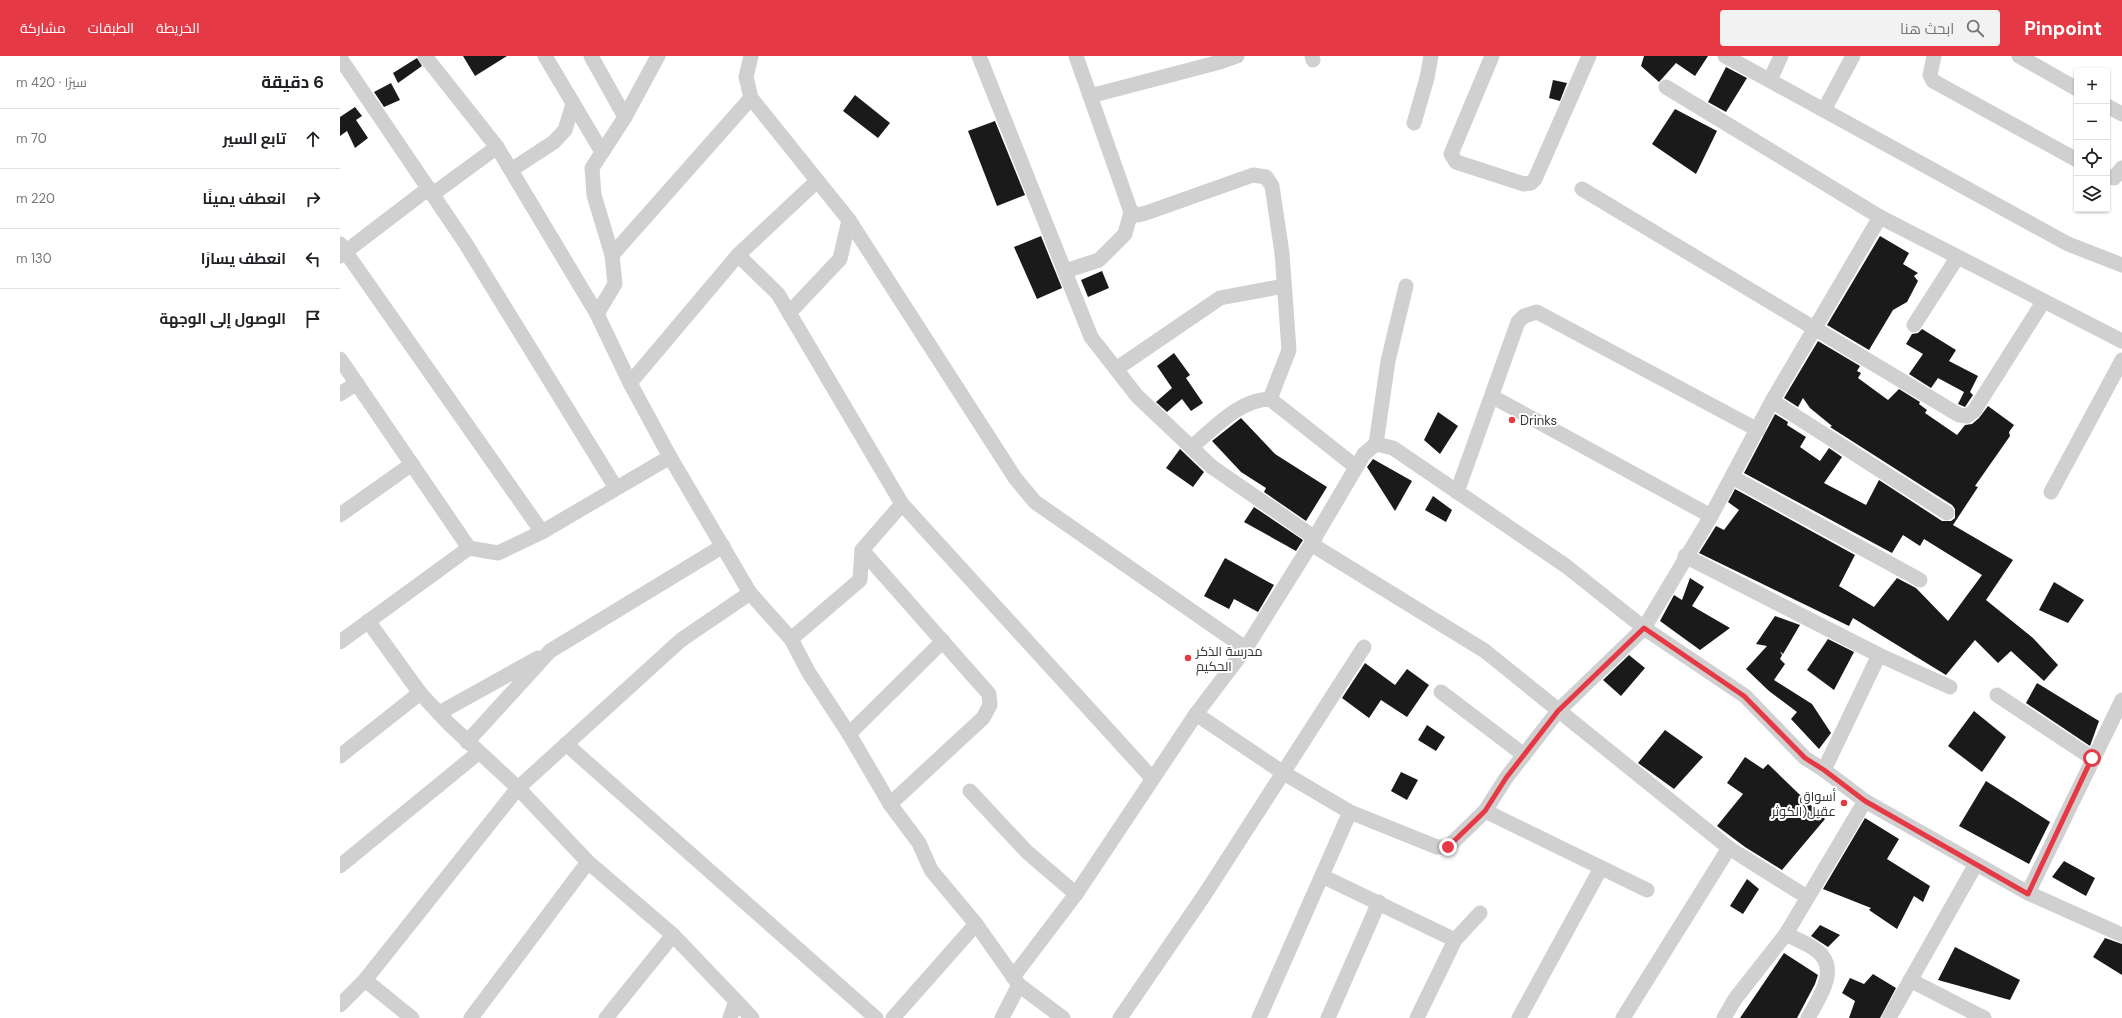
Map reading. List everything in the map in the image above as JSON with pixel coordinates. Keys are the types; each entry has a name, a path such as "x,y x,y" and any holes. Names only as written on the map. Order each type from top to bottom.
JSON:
{"street":[{"path":"425,56 497,147 597,314 630,383 670,457 750,593 791,639 809,673 850,734 890,804 919,843 931,870 976,924 1016,981 1063,1018"},
{"path":"545,56 602,152"},
{"path":"591,56 624,117"},
{"path":"597,314 615,284 612,255 594,195 592,168 624,117 658,56"},
{"path":"751,56 746,77 751,98 849,220 1014,478 1035,502 1246,648"},
{"path":"979,56 1091,337 1137,396 1212,467 1313,541 1485,651 1729,848 1807,897"},
{"path":"1064,271 1099,260 1125,234 1130,212 1076,56"},
{"path":"1090,96 1220,62 1237,56"},
{"path":"1414,123 1427,78 1431,56"},
{"path":"1492,56 1451,154 1456,162 1524,184 1531,183 1535,179 1588,56"},
{"path":"1725,56 2068,244 2122,265"},
{"path":"1770,80 1781,56"},
{"path":"1824,110 1853,56"},
{"path":"1934,56 1930,75 1933,81 2074,158"},
{"path":"2019,56 2074,87"},
{"path":"340,58 464,241 616,488"},
{"path":"1666,87 1880,217 1957,258 2122,341"},
{"path":"612,255 751,98"},
{"path":"511,170 554,142 565,130 573,104"},
{"path":"2110,108 2122,114"},
{"path":"497,147 342,250 542,532"},
{"path":"2110,177 2114,178 2122,168"},
{"path":"1130,212 1138,215 1146,213 1253,175 1266,177 1272,186 1282,253 1289,350 1270,399"},
{"path":"630,383 738,254 817,180"},
{"path":"1582,189 1959,415 1966,416 1974,411 2043,302"},
{"path":"1196,714 1282,772 1350,812 1437,847 1448,847 1485,811 1524,755 1558,711 1644,628 1685,556 1711,516 1758,430 1772,400 1880,217"},
{"path":"789,313 840,259 849,220"},
{"path":"738,254 778,294 902,504 1152,778"},
{"path":"1914,325 1957,258"},
{"path":"1116,369 1220,298 1284,286"},
{"path":"1002,1018 1016,981 1196,714 1246,648 1313,541 1364,454 1376,444 1388,361 1406,286"},
{"path":"1457,492 1493,397 1518,322 1524,316 1537,312 1758,430"},
{"path":"340,359 469,548"},
{"path":"2051,492 2122,360"},
{"path":"340,394 357,383"},
{"path":"1493,397 1711,516"},
{"path":"1191,447 1243,405 1259,400 1270,399 1356,467"},
{"path":"1772,400 1947,513"},
{"path":"1376,444 1393,448 1566,566 1644,628 1744,696 1805,758 1824,770 1865,801 2028,894 2122,935"},
{"path":"340,642 469,548 498,553 542,532 670,457"},
{"path":"340,516 412,464"},
{"path":"1732,477 1920,580"},
{"path":"791,639 860,580 862,550 902,504"},
{"path":"439,713 550,651 723,546"},
{"path":"862,550 989,694 990,704 982,718 890,804"},
{"path":"1685,556 1879,655 1950,687"},
{"path":"340,1005 365,980 518,788 681,640 750,593"},
{"path":"368,621 420,692 467,742 518,788 588,862 673,934 752,1018"},
{"path":"850,734 942,641"},
{"path":"1120,1018 1205,894 1282,772 1364,647"},
{"path":"467,742 550,651"},
{"path":"1824,770 1879,655"},
{"path":"340,756 420,692"},
{"path":"1442,692 1524,755"},
{"path":"1997,695 2092,758"},
{"path":"2028,894 2092,758 2122,700"},
{"path":"566,744 876,1018"},
{"path":"340,866 478,753"},
{"path":"970,791 1027,852 1076,894"},
{"path":"1724,1018 1735,999 1786,934 1865,801"},
{"path":"1485,811 1647,890"},
{"path":"1259,1018 1350,812"},
{"path":"1623,1018 1729,848"},
{"path":"470,1018 588,862"},
{"path":"1889,1018 1976,864"},
{"path":"1519,1018 1601,868"},
{"path":"1322,876 1379,902 1455,940"},
{"path":"1328,1018 1379,902"},
{"path":"1417,1018 1455,940 1480,913"},
{"path":"893,1018 976,924"},
{"path":"606,1018 673,934"},
{"path":"1786,934 1816,950 1826,961 1828,973 1824,989 1808,1018"},
{"path":"365,980 412,1018"},
{"path":"1910,980 1984,1018"},
{"path":"730,1018 736,1001"}],"building":[{"path":"463,56 507,56 475,76"},
{"path":"1644,56 1708,56 1695,76 1676,63 1659,82 1641,66"},
{"path":"417,58 422,66 398,83 393,73"},
{"path":"1726,67 1747,78 1726,112 1708,102"},
{"path":"1553,80 1567,83 1560,101 1549,98"},
{"path":"391,83 400,100 384,107 374,92"},
{"path":"855,95 890,123 878,138 843,111"},
{"path":"355,107 362,116 356,120 368,138 355,148 347,131 340,136 340,117"},
{"path":"1675,109 1717,131 1696,174 1652,144"},
{"path":"995,121 1025,195 997,206 968,131"},
{"path":"1041,236 1062,288 1037,299 1014,247"},
{"path":"1880,236 1909,253 1903,264 1918,273 1914,276 1918,281 1907,302 1893,310 1869,350 1827,325"},
{"path":"1102,271 1109,288 1088,297 1081,280"},
{"path":"1922,329 1956,350 1949,361 1978,376 1970,392 1973,395 1965,407 1958,404 1964,392 1938,378 1931,388 1909,374 1923,354 1906,344 1912,334 1918,333"},
{"path":"1818,341 1860,366 1857,371 1861,373 1858,378 1888,400 1899,389 1920,402 1919,404 1927,410 1925,413 1957,435 1965,425 1972,424 1979,418 1988,406 2014,425 2009,432 2010,436 1975,486 1978,487 1953,525 2013,560 1986,600 2033,638 2058,665 2044,681 2011,651 1998,663 1975,640 1946,675 1853,618 1849,626 1699,553 1716,526 1724,530 1739,510 1728,502 1735,489 1855,555 1839,586 1874,607 1897,578 1916,588 1948,621 1982,575 1924,539 1920,546 1903,535 1892,553 1744,473 1775,414 1788,422 1787,425 1806,437 1800,447 1820,461 1829,448 1842,457 1824,483 1866,505 1879,480 1942,521 1951,521 1955,518 1955,509 1952,505 1830,427 1832,426 1810,408 1803,398 1798,407 1784,398"},
{"path":"1174,353 1190,375 1186,378 1203,403 1191,411 1182,399 1167,412 1156,402 1172,388 1157,366"},
{"path":"1438,412 1458,426 1440,454 1424,440"},
{"path":"1241,418 1275,454 1327,487 1306,521 1264,492 1266,488 1241,472 1212,441"},
{"path":"1180,449 1204,472 1193,487 1166,468"},
{"path":"1373,459 1412,481 1395,511 1367,467"},
{"path":"1433,496 1452,510 1446,522 1425,510"},
{"path":"1254,507 1303,540 1296,551 1244,522"},
{"path":"1225,558 1274,585 1258,612 1234,599 1229,609 1204,596"},
{"path":"1690,578 1704,587 1692,606 1730,628 1700,650 1660,621 1674,595 1682,600"},
{"path":"2054,582 2084,600 2068,623 2039,610"},
{"path":"1775,616 1800,625 1783,654 1780,651 1782,655 1780,659 1785,664 1774,680 1812,704 1831,733 1819,749 1791,719 1797,712 1769,691 1746,669 1767,646 1756,644"},
{"path":"1828,639 1854,652 1834,690 1807,670"},
{"path":"1629,655 1645,668 1621,696 1603,680"},
{"path":"1365,663 1395,685 1407,669 1429,685 1407,717 1381,700 1369,718 1342,698"},
{"path":"2037,683 2099,721 2090,746 2026,703"},
{"path":"1974,711 2006,737 1982,772 1948,746"},
{"path":"1427,725 1445,737 1436,751 1418,740"},
{"path":"1665,730 1703,757 1674,789 1638,763"},
{"path":"1745,757 1763,769 1768,764 1825,819 1782,870 1745,847 1717,826 1743,794 1727,783"},
{"path":"1401,772 1418,780 1407,800 1391,791"},
{"path":"1986,781 2050,822 2029,864 1959,826"},
{"path":"1865,818 1899,839 1887,859 1930,886 1923,902 1914,896 1897,929 1869,910 1871,908 1823,889"},
{"path":"2064,861 2095,878 2086,896 2052,877"},
{"path":"1747,879 1759,889 1743,914 1730,906"},
{"path":"1820,925 1840,935 1828,947 1811,936"},
{"path":"2105,938 2122,944 2122,975 2093,957"},
{"path":"1955,947 2020,980 2010,1000 1938,980"},
{"path":"1784,953 1818,975 1815,984 1797,1018 1740,1018"},
{"path":"1873,974 1896,988 1880,1018 1849,1018 1855,1001 1842,993 1850,978 1864,984"}],"place":[{"name":"Drinks","path":"1512,420"},
{"name":"مدرسة الذكر الحكيم","path":"1188,658"},
{"name":"أسواق عقيل(الكوثر","path":"1844,803"}],"route":[{"path":"1448,847 1485,811 1506,778 1558,711 1644,628 1744,696 1805,758 1824,770 1865,801 2028,894 2092,758"}]}
